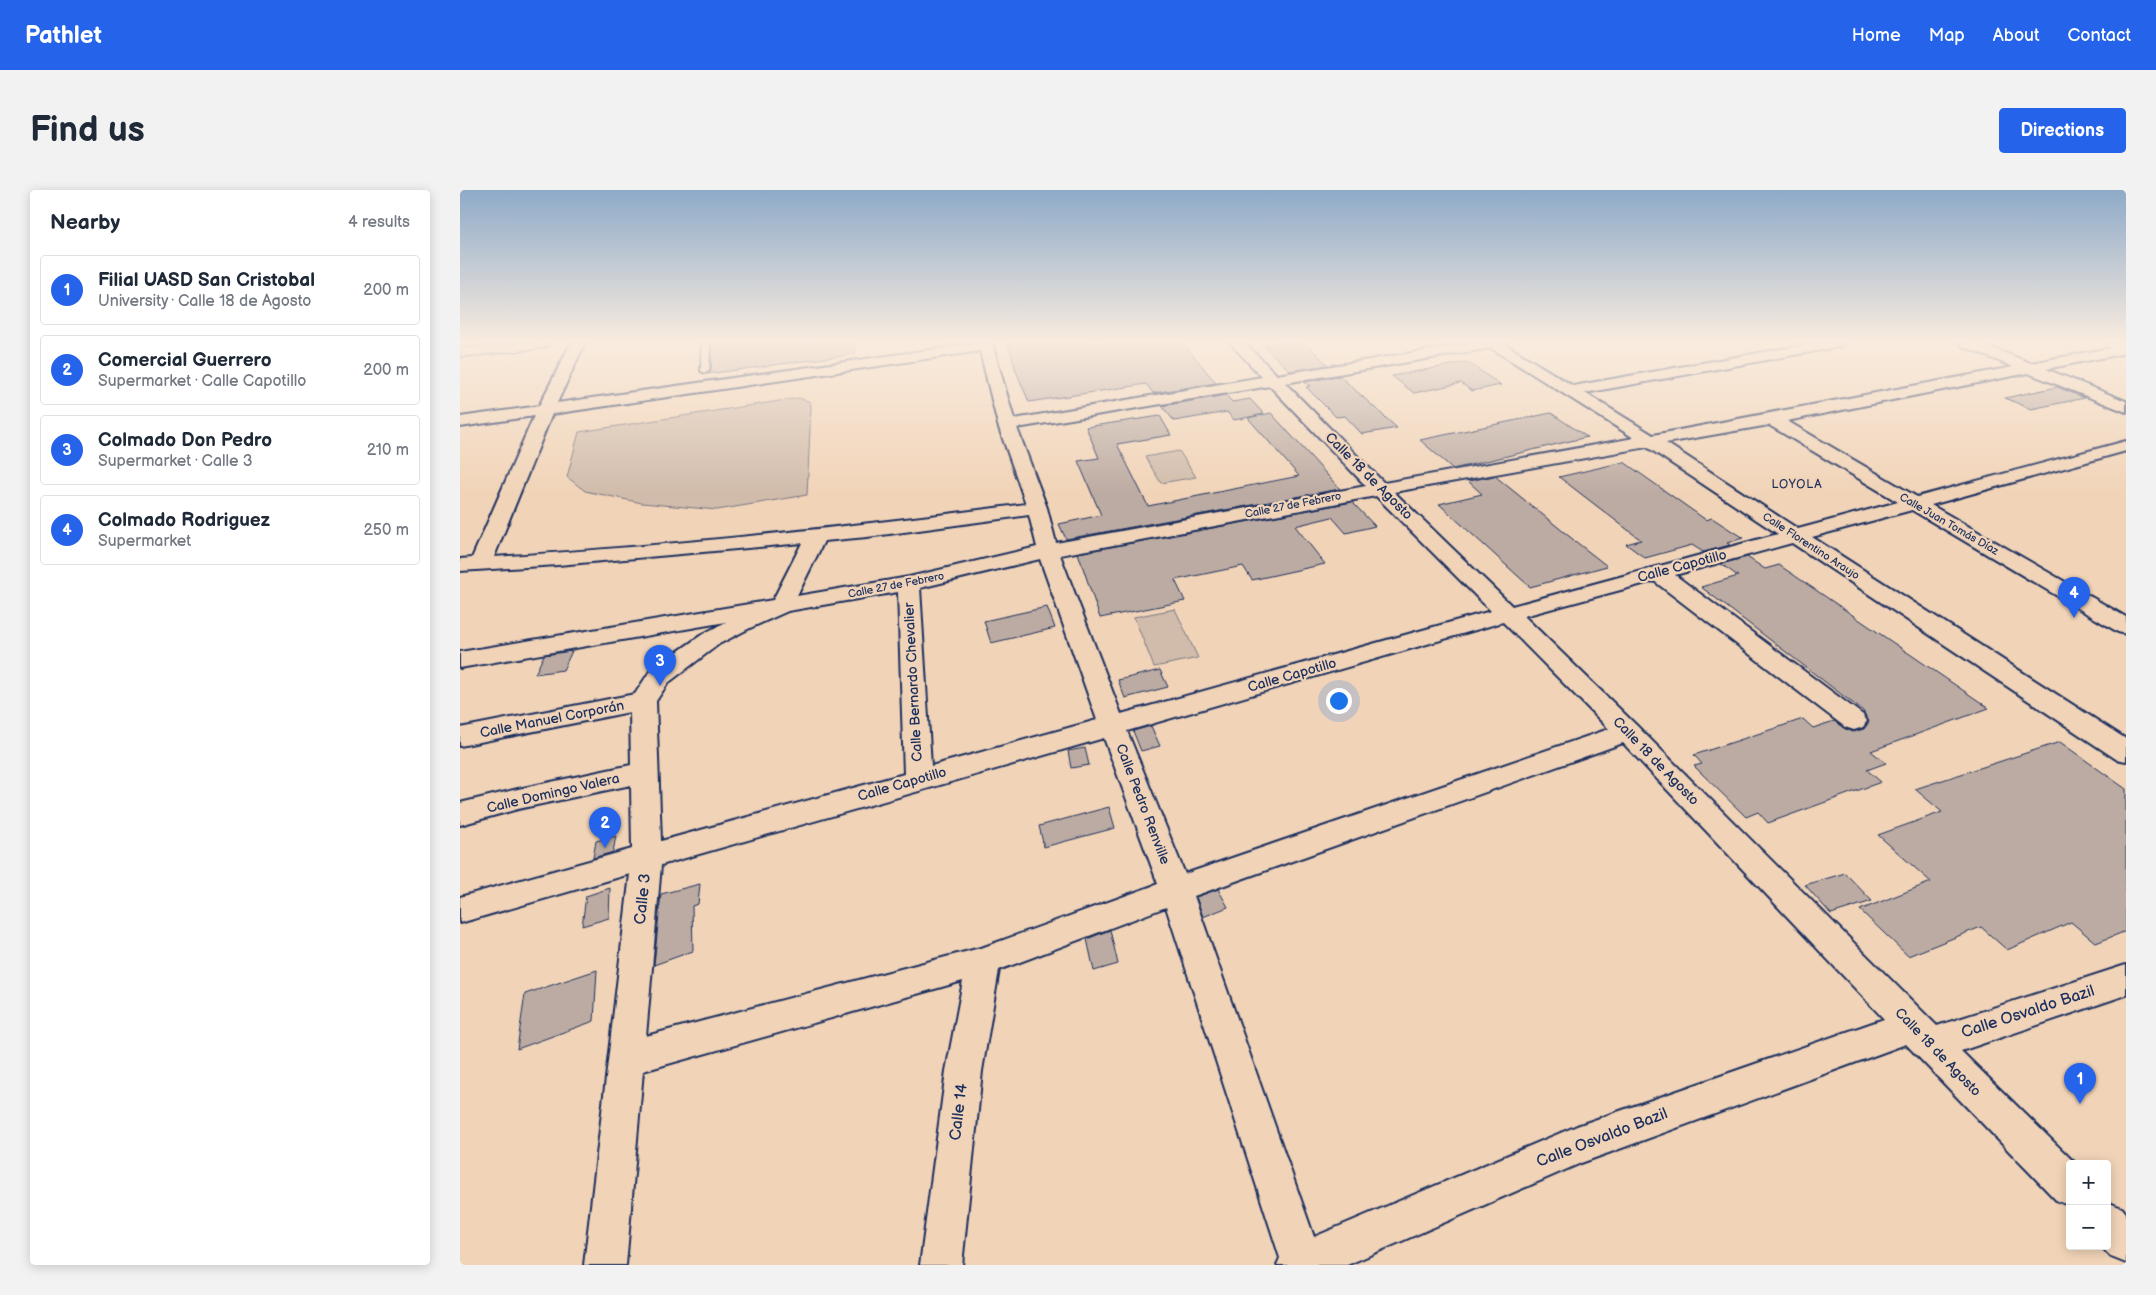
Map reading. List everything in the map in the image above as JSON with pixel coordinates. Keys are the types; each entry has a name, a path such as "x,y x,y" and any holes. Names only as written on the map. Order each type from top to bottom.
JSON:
{"street":[{"path":"480,564 553,393"},
{"path":"460,422 657,393"},
{"name":"Calle Pedro Renville","path":"999,393 1048,551 1112,725 1176,890 1301,1264"},
{"path":"1008,425 1192,393"},
{"name":"Calle 18 de Agosto","path":"1288,393 1380,489 1628,732 2066,1182"},
{"name":"Calle Florentino Araujo","path":"1575,393 2126,752"},
{"name":"Calle 27 de Febrero","path":"460,660 909,584 1048,551 1650,441 1899,393"},
{"path":"2091,393 2126,407"},
{"name":"Calle Juan Tomás Díaz","path":"1772,418 1915,504 2126,626"},
{"name":"Calle Capotillo","path":"460,910 1507,614 2126,446"},
{"path":"460,565 867,531 1036,508"},
{"path":"643,701 660,677 710,639 742,622 781,606 816,536"},
{"path":"1658,573 1854,721"},
{"name":"Calle Bernardo Chevalier","path":"909,584 918,780"},
{"name":"Calle Manuel Corporán","path":"460,737 643,701"},
{"name":"Calle 3","path":"606,1265 648,857 643,701"},
{"path":"628,1058 984,961 1176,890 1628,732"},
{"name":"Calle Domingo Valera","path":"460,814 518,799 646,772"},
{"name":"Calle 14","path":"941,1265 964,1070 984,961"},
{"name":"Calle Osvaldo Bazil","path":"1301,1264 1577,1145 1921,1035 2126,980"},
{"path":"2111,1227 2126,1242"}],"shaded area":[{"path":"799,398 810,402 811,407 807,495 717,510 642,503 585,491 567,477 579,432"},
{"path":"1179,451 1196,477 1161,483 1145,457"},
{"path":"1175,609 1198,658 1154,667 1134,617"}],"building":[{"path":"1025,393 1086,393 1029,402"},
{"path":"1312,393 1359,393 1397,428 1362,434 1345,416 1336,417"},
{"path":"2028,393 2073,393 2085,398 2031,409 2005,398"},
{"path":"1226,395 1232,402 1250,399 1264,414 1234,420 1227,412 1174,421 1162,406"},
{"path":"1271,413 1340,489 1066,539 1059,524 1101,515 1078,461 1099,458 1086,427 1160,416 1171,435 1117,444 1148,506 1299,476 1248,418"},
{"path":"1551,413 1587,437 1453,469 1420,440"},
{"path":"1624,462 1706,520 1712,518 1743,538 1727,543 1730,545 1703,552 1692,545 1645,558 1626,544 1641,540 1559,477"},
{"path":"1495,476 1607,566 1530,587 1439,504 1482,494 1468,481"},
{"path":"1352,502 1375,526 1346,533 1332,517 1295,526 1325,564 1252,580 1243,566 1175,580 1185,601 1100,618 1078,553"},
{"path":"1747,557 1765,569 1779,565 1989,708 1871,751 1886,763 1867,770 1881,782 1768,823 1758,812 1746,817 1694,766 1702,764 1694,755 1803,719 1813,728 1834,721 1853,732 1864,729 1869,722 1863,711 1701,587 1738,576 1721,564"},
{"path":"1047,607 1055,628 991,643 984,621"},
{"path":"572,651 563,670 535,674 544,655"},
{"path":"1160,670 1168,687 1125,698 1118,680"},
{"path":"1151,726 1160,746 1141,751 1133,731"},
{"path":"2060,742 2126,789 2126,931 2096,943 2071,922 2007,950 1981,927 1908,956 1860,910 1931,882 1878,835 1942,812 1915,789"},
{"path":"1085,748 1089,765 1071,768 1068,751"},
{"path":"1109,807 1115,828 1044,847 1039,826"},
{"path":"616,836 613,852 593,858 596,841"},
{"path":"1845,873 1872,901 1831,914 1805,885"},
{"path":"700,884 698,904 692,906 693,951 654,965 661,894"},
{"path":"610,888 609,918 582,926 586,896"},
{"path":"1218,889 1228,907 1203,917 1196,897"},
{"path":"1110,930 1118,964 1094,971 1087,939"},
{"path":"597,970 594,1021 517,1049 525,994"}],"place":[{"name":"Colmado Rodriguez","path":"2074,618"},
{"name":"Colmado Don Pedro","path":"660,686"},
{"name":"Comercial Guerrero","path":"605,848"},
{"name":"Filial UASD San Cristobal","path":"2080,1104"}],"district":[{"name":"LOYOLA","path":"1797,484"}]}
